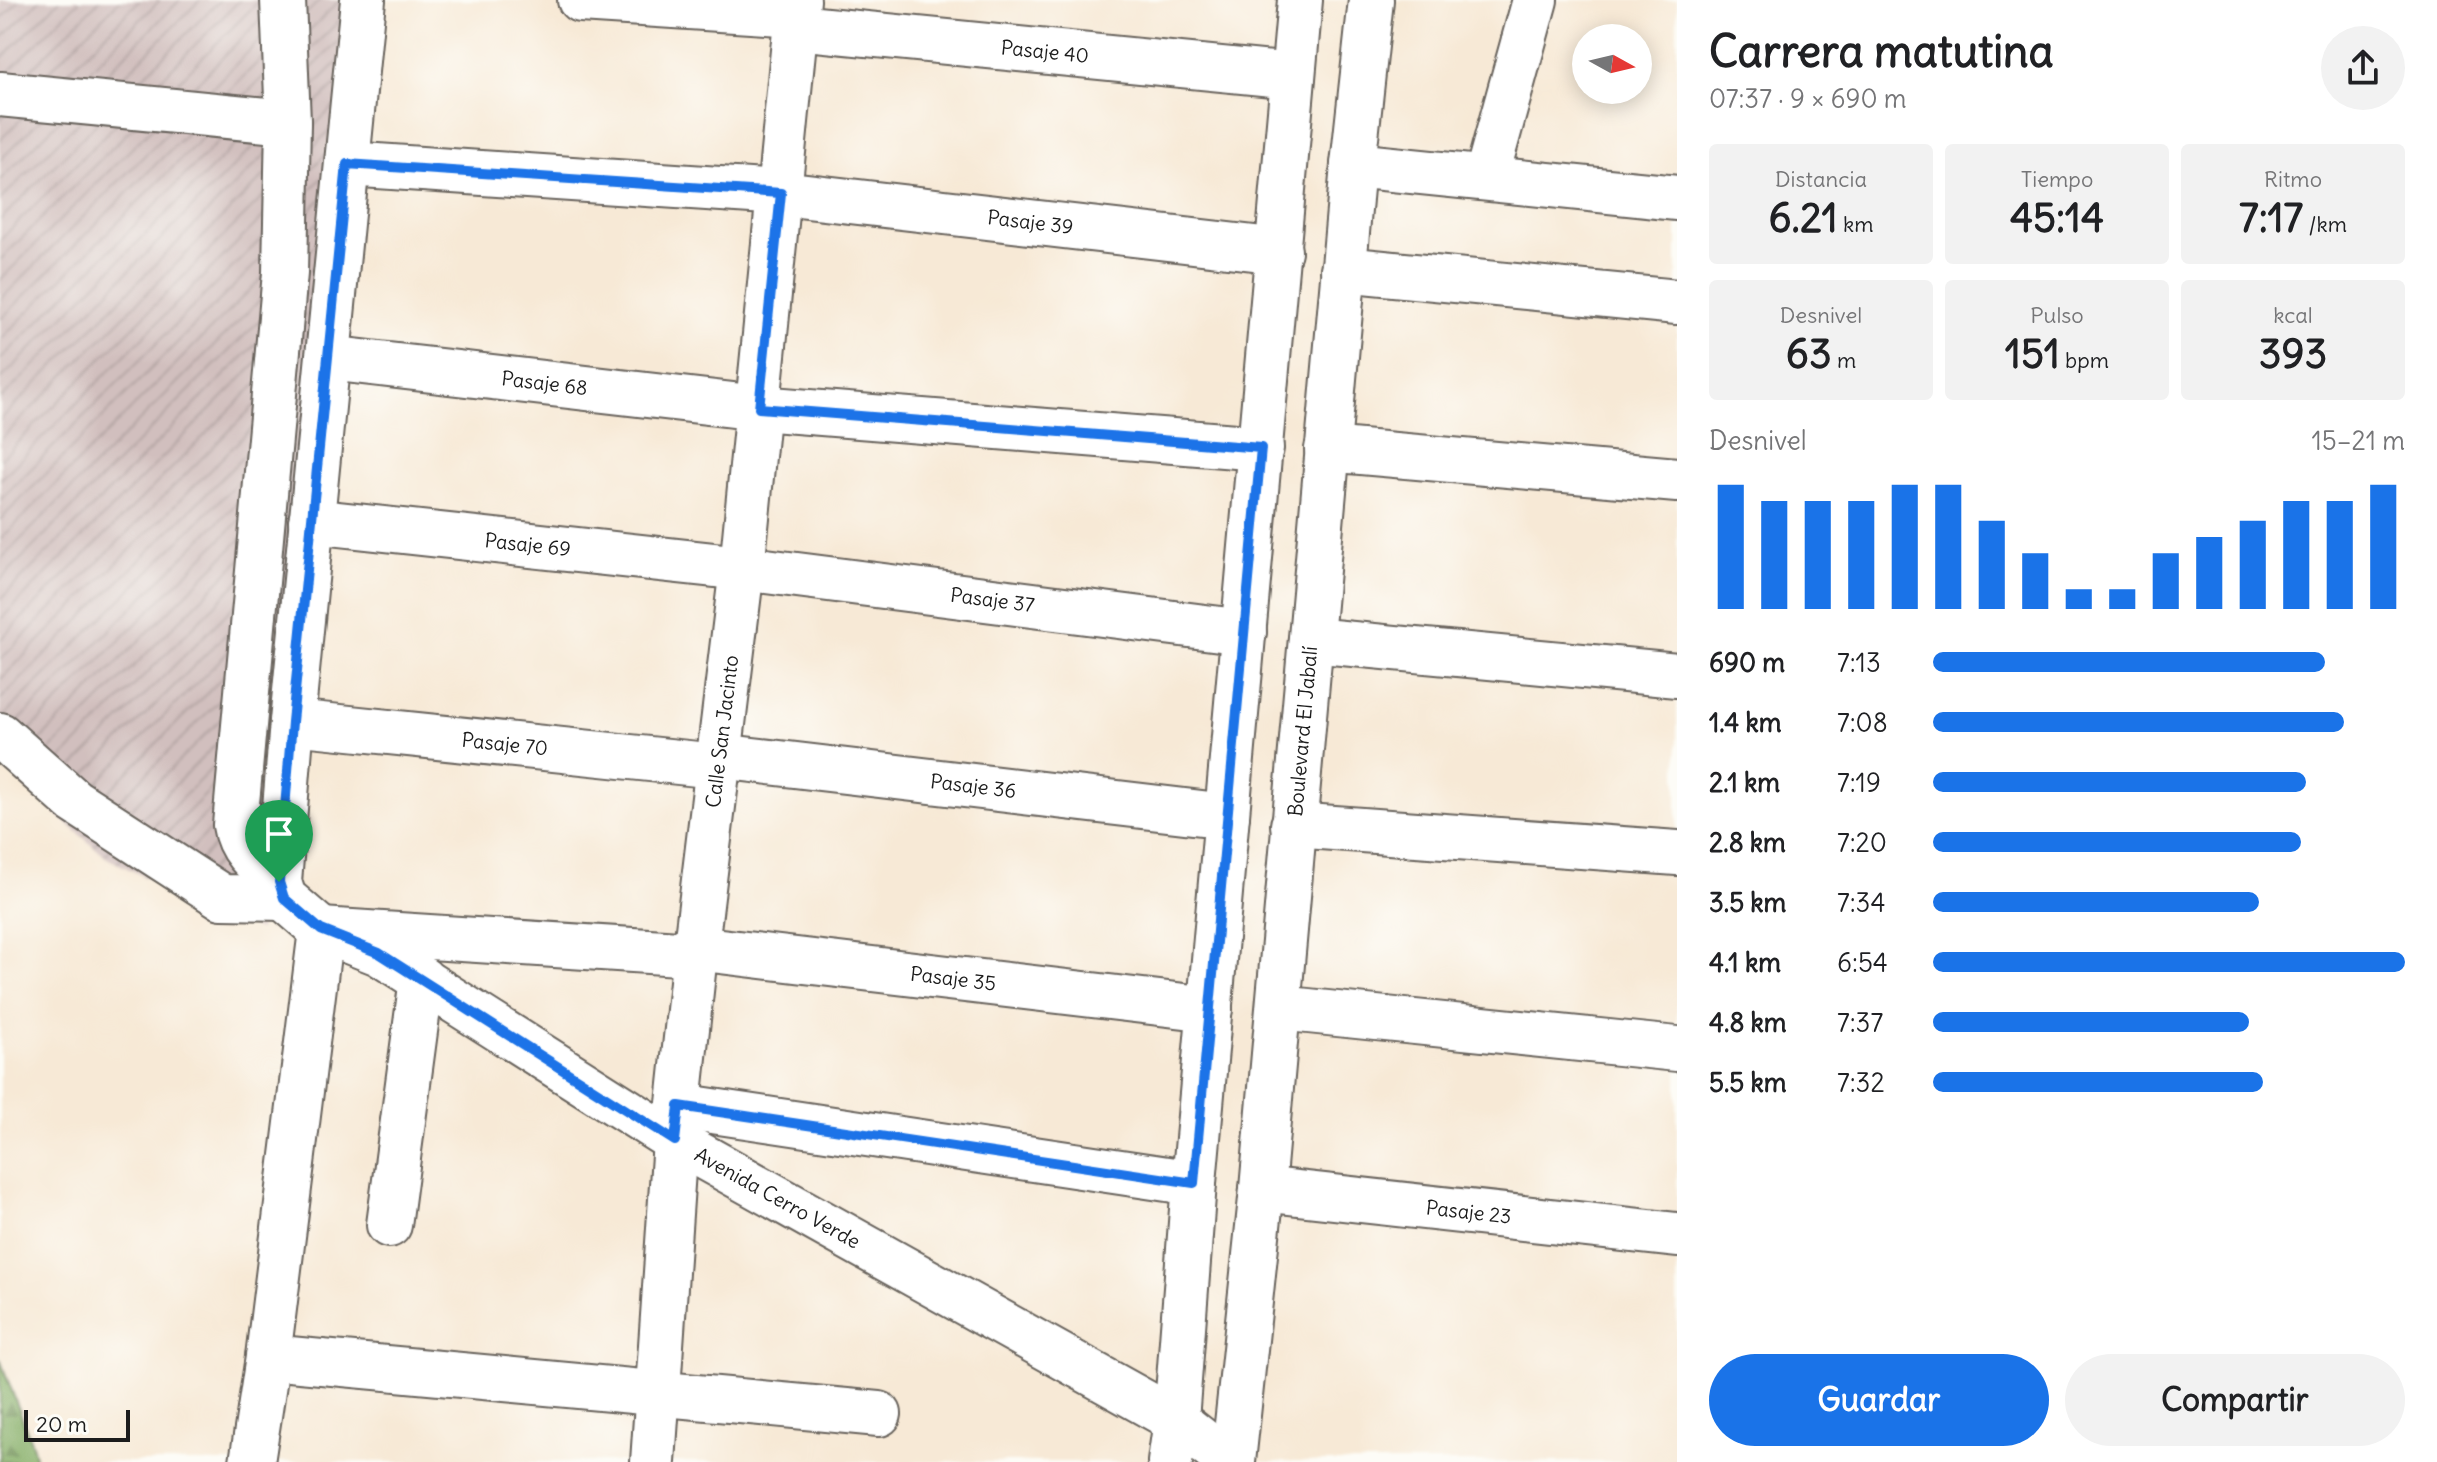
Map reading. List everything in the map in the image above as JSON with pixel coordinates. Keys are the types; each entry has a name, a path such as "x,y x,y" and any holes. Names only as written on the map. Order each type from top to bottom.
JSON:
{"street":[{"name":"Avenida Cerro Verde","path":"283,0 288,122 285,273 235,825 237,840 245,853 321,930 379,953 677,1124 1173,1441 1231,1462"},
{"path":"0,735 74,801 222,897 282,890 292,722 363,0"},
{"name":"Pasaje 40","path":"580,0 797,14 1293,76"},
{"path":"1173,1441 1300,0"},
{"name":"Boulevard El Jabalí","path":"1231,1462 1262,1189 1343,269 1371,0"},
{"path":"1486,178 1535,0"},
{"name":"Calle San Jacinto","path":"653,1462 677,1124 742,568 797,14"},
{"path":"0,94 288,122"},
{"name":"Pasaje 39","path":"347,164 781,193 1279,251"},
{"path":"1353,165 1677,198"},
{"path":"1343,269 1677,302"},
{"name":"Pasaje 68","path":"328,358 759,408 1261,448"},
{"path":"1327,449 1677,480"},
{"name":"Pasaje 69","path":"311,521 742,568"},
{"name":"Pasaje 37","path":"742,568 1244,632"},
{"path":"1311,640 1677,675"},
{"name":"Pasaje 70","path":"292,722 718,761"},
{"name":"Pasaje 36","path":"718,761 1227,816"},
{"path":"1293,825 1677,853"},
{"path":"252,1462 321,930"},
{"name":"Pasaje 35","path":"321,930 695,951 1210,1009"},
{"path":"389,1225 422,979"},
{"path":"1279,1008 1677,1049"},
{"path":"677,1124 1194,1183"},
{"name":"Pasaje 23","path":"1262,1189 1677,1235"},
{"path":"268,1357 879,1414"}],"shaded area":[{"path":"0,0 358,0 259,930 206,908 107,858 0,765"}],"green space":[{"path":"0,1359 33,1447 36,1462 0,1462"}],"route":[{"path":"347,164 781,193 759,408 1261,448 1194,1183 679,1106 675,1141 379,953 321,930 284,898 279,882 347,164"}]}
